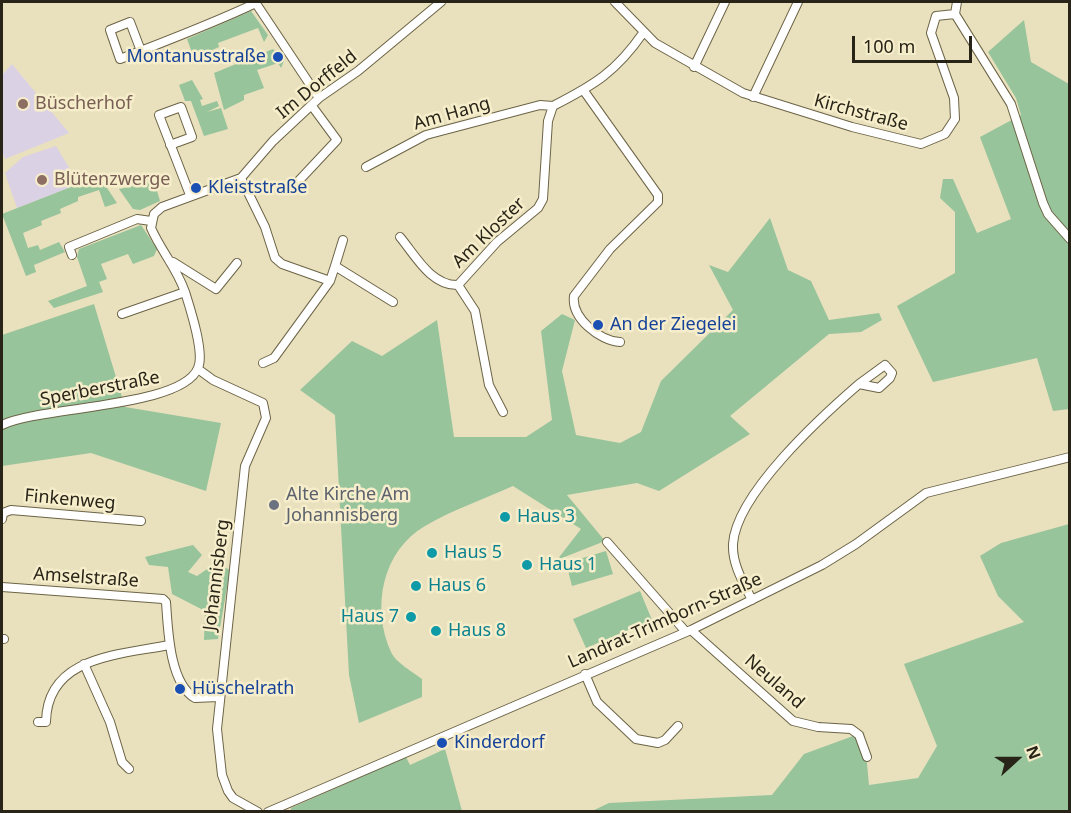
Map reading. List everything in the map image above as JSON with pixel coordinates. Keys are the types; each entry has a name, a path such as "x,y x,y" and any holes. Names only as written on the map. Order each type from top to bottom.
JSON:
{"street":[{"path":"141,51 130,22 110,30 120,59 141,51 255,2 319,98"},
{"name":"Im Dorffeld","path":"151,221 162,207 241,177 273,141 319,98 358,71 441,2"},
{"name":"Kirchstraße","path":"615,2 643,33 694,67 753,97 921,144 936,140 953,124 957,111 931,33 932,22 942,14 955,14"},
{"path":"694,67 726,2"},
{"path":"753,97 798,2"},
{"path":"957,2 955,14 1011,104 1048,214 1070,239"},
{"path":"553,106 584,91 620,64 643,33"},
{"path":"584,91 658,195 658,202 610,249 574,296 575,312 579,317 607,341 620,342"},
{"name":"Am Hang","path":"366,168 426,135 540,105 553,106"},
{"path":"292,188 337,140 312,106"},
{"name":"Am Kloster","path":"458,285 497,242 538,208 543,199 548,121 553,106"},
{"path":"170,145 192,137 181,107 159,115 170,145 190,195"},
{"path":"241,177 265,227 274,258 282,264 330,281"},
{"path":"72,255 69,247 136,219 151,221 154,234 172,261 185,292 199,350 198,369"},
{"name":"Am Kloster","path":"400,237 434,277 443,283 458,285 475,311 489,385 503,412"},
{"path":"263,363 274,358 330,281 343,240"},
{"path":"172,261 216,289 237,263"},
{"path":"335,266 393,302"},
{"path":"123,314 185,292"},
{"name":"Sperberstraße","path":"2,425 170,391 184,384 198,369"},
{"name":"Johannisberg","path":"198,369 213,380 263,403 266,410 266,418 245,466 219,697 217,747 222,775 233,798 258,812"},
{"path":"752,600 733,557 737,526 761,485 804,435 859,384"},
{"name":"Landrat-Trimborn-Straße","path":"268,812 689,631 822,565 856,544 926,493 1070,458"},
{"name":"Finkenweg","path":"2,519 3,513 11,510 141,521"},
{"name":"Neuland","path":"608,542 689,631 794,721 818,727 851,729 859,735 867,757"},
{"name":"Amselstraße","path":"2,587 163,598 166,602 169,645"},
{"path":"38,722 46,722 48,701 61,679 84,664 169,645 189,694 195,698 219,697"},
{"path":"84,664 110,722 122,762 129,770"},
{"path":"585,674 597,702 636,739 658,743 665,740 678,726"}],"shaded area":[{"name":"Büscherhof","path":"12,64 69,133 5,159 2,151 2,75"},
{"name":"Blütenzwerge","path":"56,146 79,184 17,208 5,173 23,157"}],"green space":[{"path":"251,11 268,35 264,42 258,28 218,43 219,47 194,58 187,39"},
{"path":"1024,20 1031,62 1069,84 1069,409 1053,411 1037,358 933,382 897,306 955,273 955,212 940,198 943,179 953,179 977,233 1011,219 980,137 1021,115 1016,98 988,52"},
{"path":"273,49 284,61 281,68 278,63 257,70 264,88 244,95 244,100 224,110 214,73"},
{"path":"192,80 203,99 200,100 202,106 217,101 219,106 207,112 221,108 228,129 204,136 191,101 185,101 179,85"},
{"path":"99,176 117,203 105,207 99,190 78,197 78,201 60,209 61,213 41,221 42,225 23,233 28,248 38,245 40,250 59,242 65,252 34,265 36,272 26,276 2,214"},
{"path":"153,177 160,201 140,210 133,209 119,189 134,186"},
{"path":"770,218 788,270 811,281 829,320 879,313 882,320 861,332 829,334 730,416 750,434 659,491 637,483 567,495 605,541 557,560 581,529 513,486 446,515 410,537 390,565 384,582 382,617 385,635 393,656 422,679 422,697 359,723 349,675 335,415 300,390 352,341 382,356 437,320 454,437 526,437 552,420 541,331 562,314 575,320 562,371 576,435 620,443 641,432 661,381 733,310 709,265 728,272"},
{"path":"141,225 157,249 154,256 133,264 128,254 101,264 107,279 99,282 103,292 54,308 48,301 87,286 77,257 79,249"},
{"path":"94,304 125,407 221,423 206,491 91,453 2,466 2,335"},
{"path":"1069,524 1069,811 590,812 609,803 772,795 804,754 864,732 869,785 918,778 937,746 904,664 1024,622 998,596 980,556 1001,543"},
{"path":"193,545 202,555 188,572 197,576 216,563 230,570 218,639 204,640 205,611 172,594 168,567 149,565 145,557"},
{"path":"606,551 613,574 572,586 566,563"},
{"path":"640,591 652,620 586,648 573,619"},
{"path":"445,749 462,811 291,811 291,808 406,757 410,765"}],"place":[{"name":"Montanusstraße","path":"278,57"},
{"name":"Büscherhof","path":"23,104"},
{"name":"Blütenzwerge","path":"42,180"},
{"name":"Kleiststraße","path":"196,188"},
{"name":"An der Ziegelei","path":"598,325"},
{"name":"Alte Kirche Am Johannisberg","path":"274,505"},
{"name":"Haus 3","path":"505,517"},
{"name":"Haus 5","path":"432,553"},
{"name":"Haus 1","path":"527,565"},
{"name":"Haus 6","path":"416,586"},
{"name":"Haus 7","path":"411,617"},
{"name":"Haus 8","path":"436,631"},
{"name":"Hüschelrath","path":"180,689"},
{"name":"Kinderdorf","path":"442,743"}]}
